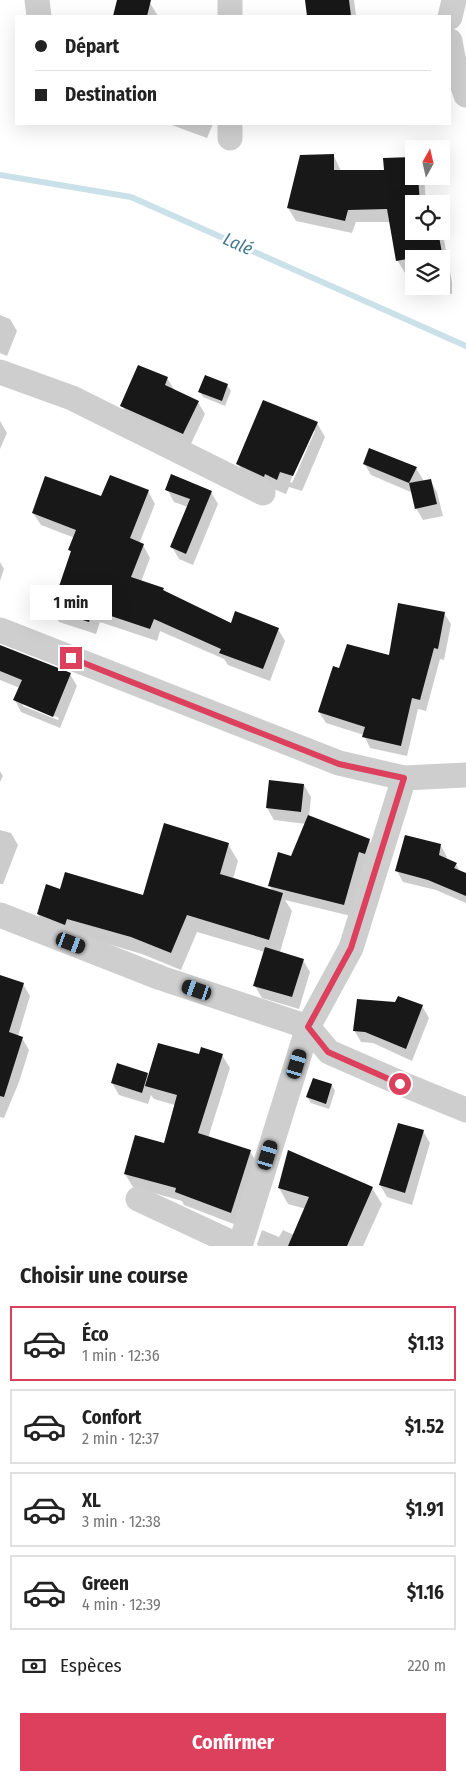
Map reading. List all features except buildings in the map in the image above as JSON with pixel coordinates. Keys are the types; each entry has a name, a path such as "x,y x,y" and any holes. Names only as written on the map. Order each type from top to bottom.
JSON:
{"street":[{"path":"37,0 39,15"},
{"path":"230,0 230,15"},
{"path":"450,15 454,0"},
{"path":"451,47 466,95"},
{"path":"0,372 72,398 263,493"},
{"path":"0,630 339,764 404,778 466,775"},
{"path":"138,1198 240,1246 308,1027 351,948 404,778"},
{"path":"0,915 161,978 308,1027 328,1052 400,1084 466,1110"}],"waterway":[{"name":"Lalé","path":"0,175 131,197 466,346"}],"route":[{"path":"71,658 339,764 404,778 351,948 308,1027 328,1052 400,1084"}]}
